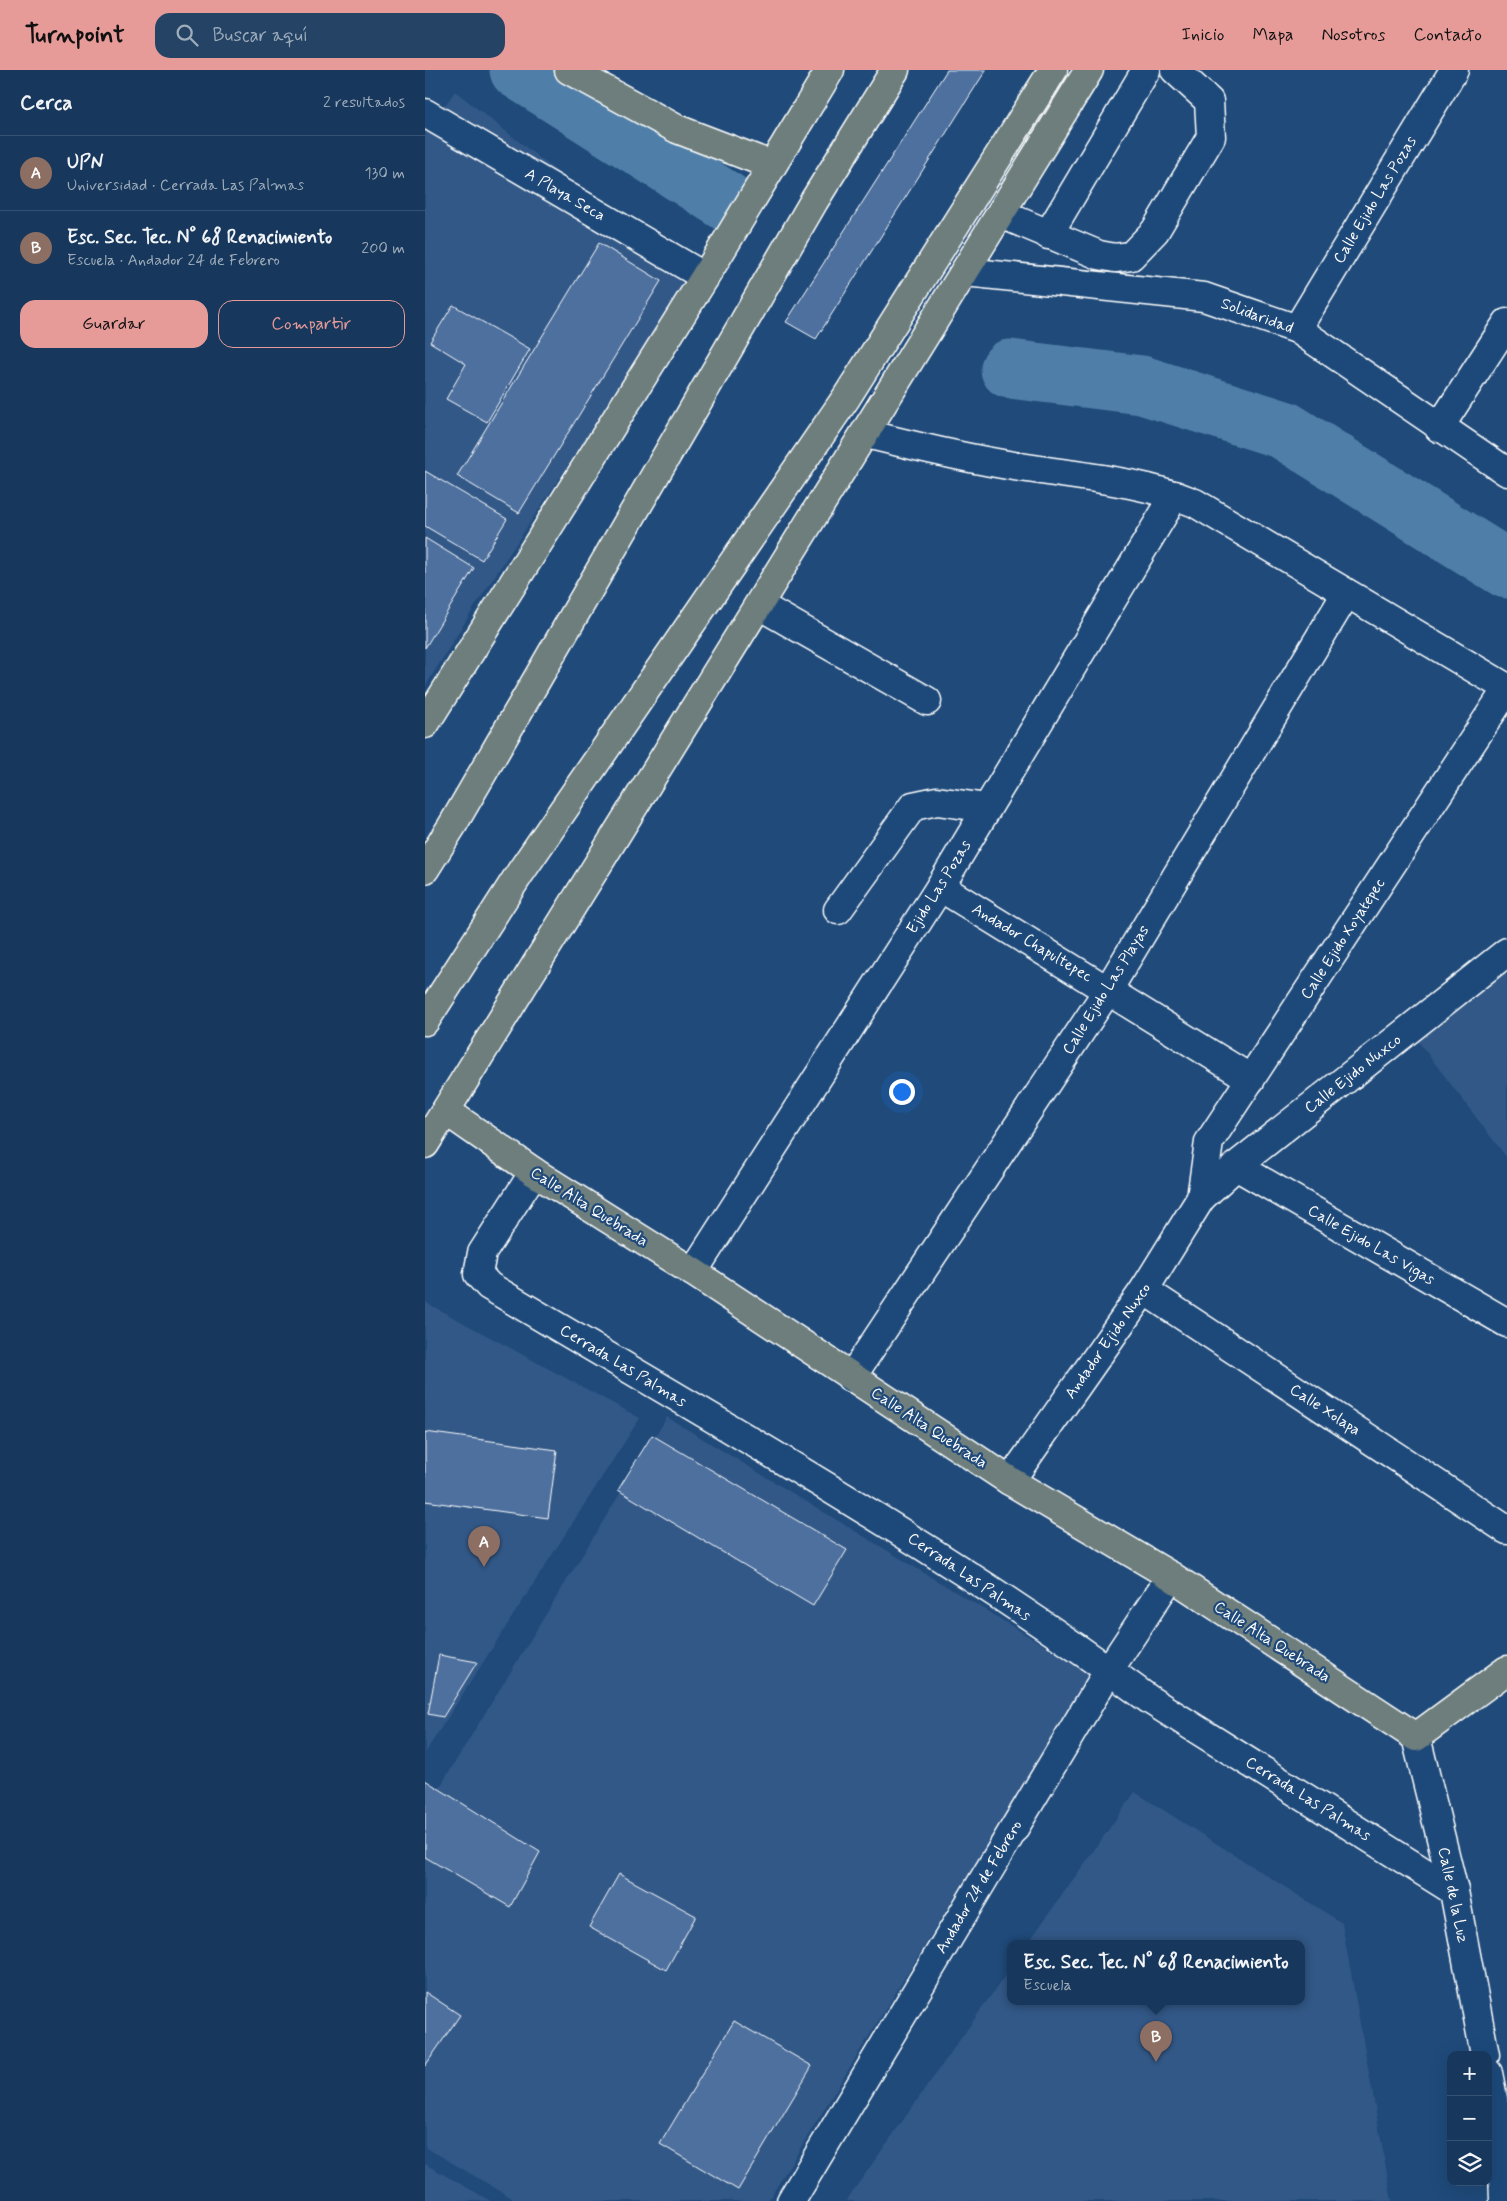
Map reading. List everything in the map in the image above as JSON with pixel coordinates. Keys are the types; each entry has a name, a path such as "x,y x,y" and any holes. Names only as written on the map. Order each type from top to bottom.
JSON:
{"main road":[{"path":"569,70 677,129 771,165"},
{"path":"425,724 705,277 771,165 831,70"},
{"path":"425,869 453,826 814,201 895,70"},
{"path":"425,1021 520,874 846,398 1053,70"},
{"path":"425,1144 1089,70"},
{"name":"Calle Alta Quebrada","path":"446,1111 533,1172 693,1272 851,1378 1010,1481 1171,1576 1416,1737"},
{"path":"1416,1737 1507,1670"}],"street":[{"path":"1048,235 1146,70"},
{"path":"1001,214 1099,255 1115,258 1131,256 1155,231 1211,137 1209,101 1175,70"},
{"name":"Calle Ejido Las Pozas","path":"1297,329 1454,70"},
{"name":"A Playa Seca","path":"427,119 705,277"},
{"name":"Solidaridad","path":"965,272 1204,297 1297,329 1439,428 1507,472"},
{"path":"1439,428 1507,323"},
{"path":"865,434 960,458 1133,484 1175,495 1195,504 1507,688"},
{"name":"Ejido Las Pozas","path":"693,1272 940,887 1175,495"},
{"name":"Calle Ejido Las Playas","path":"851,1378 1108,990 1346,594"},
{"path":"759,605 927,701"},
{"name":"Calle Ejido Xoyatepec","path":"1201,1198 1209,1142 1507,688"},
{"path":"838,910 913,806 937,801 987,808"},
{"name":"Andador Chapultepec","path":"940,887 1251,1079"},
{"name":"Calle Ejido Nuxco","path":"1201,1198 1236,1166 1507,952"},
{"name":"Calle Ejido Las Vigas","path":"1236,1166 1507,1323"},
{"name":"Cerrada Las Palmas","path":"533,1172 482,1253 478,1274 489,1286 909,1536 1109,1670 1150,1700 1454,1891"},
{"name":"Andador Ejido Nuxco","path":"1010,1481 1144,1290 1201,1198"},
{"name":"Calle Xolapa","path":"1144,1290 1507,1530"},
{"name":"Andador 24 de Febrero","path":"791,2201 1109,1670 1171,1576"},
{"name":"Calle de la Luz","path":"1416,1737 1454,1891 1484,2051"},
{"path":"1492,2093 1502,2144 1504,2201"}],"shaded area":[{"path":"455,91 691,278 470,614 425,687 425,135"},
{"path":"1507,966 1507,1158 1414,1036"},
{"path":"425,1302 640,1418 425,1753"},
{"path":"667,1417 1091,1674 768,2201 517,2201 425,2147 425,1811"},
{"path":"1135,1792 1342,1923 1392,2201 846,2201 1007,1973 1007,2005 1305,2005 1305,1940 1030,1940"},
{"path":"425,2164 491,2201 425,2201"}],"building":[{"path":"947,70 986,70 816,339 786,322"},
{"path":"599,243 661,281 519,513 457,476"},
{"path":"453,305 530,349 487,422 446,399 466,364 430,342"},
{"path":"425,471 507,519 482,560 425,526"},
{"path":"425,538 474,568 425,648"},
{"path":"425,1432 557,1450 548,1518 425,1501"},
{"path":"652,1435 847,1550 813,1606 618,1490"},
{"path":"439,1655 477,1662 443,1717 428,1714"},
{"path":"425,1780 540,1852 510,1907 425,1857"},
{"path":"619,1874 696,1916 666,1970 589,1927"},
{"path":"425,1992 460,2015 425,2066"},
{"path":"734,2021 812,2066 738,2190 660,2144"}],"waterway":[{"path":"519,70 726,201"},
{"path":"1010,369 1142,385 1284,430 1507,569"}],"place":[{"name":"UPN","path":"484,1567"},
{"name":"Esc. Sec. Tec. N° 68 Renacimiento","path":"1156,2062"}]}
